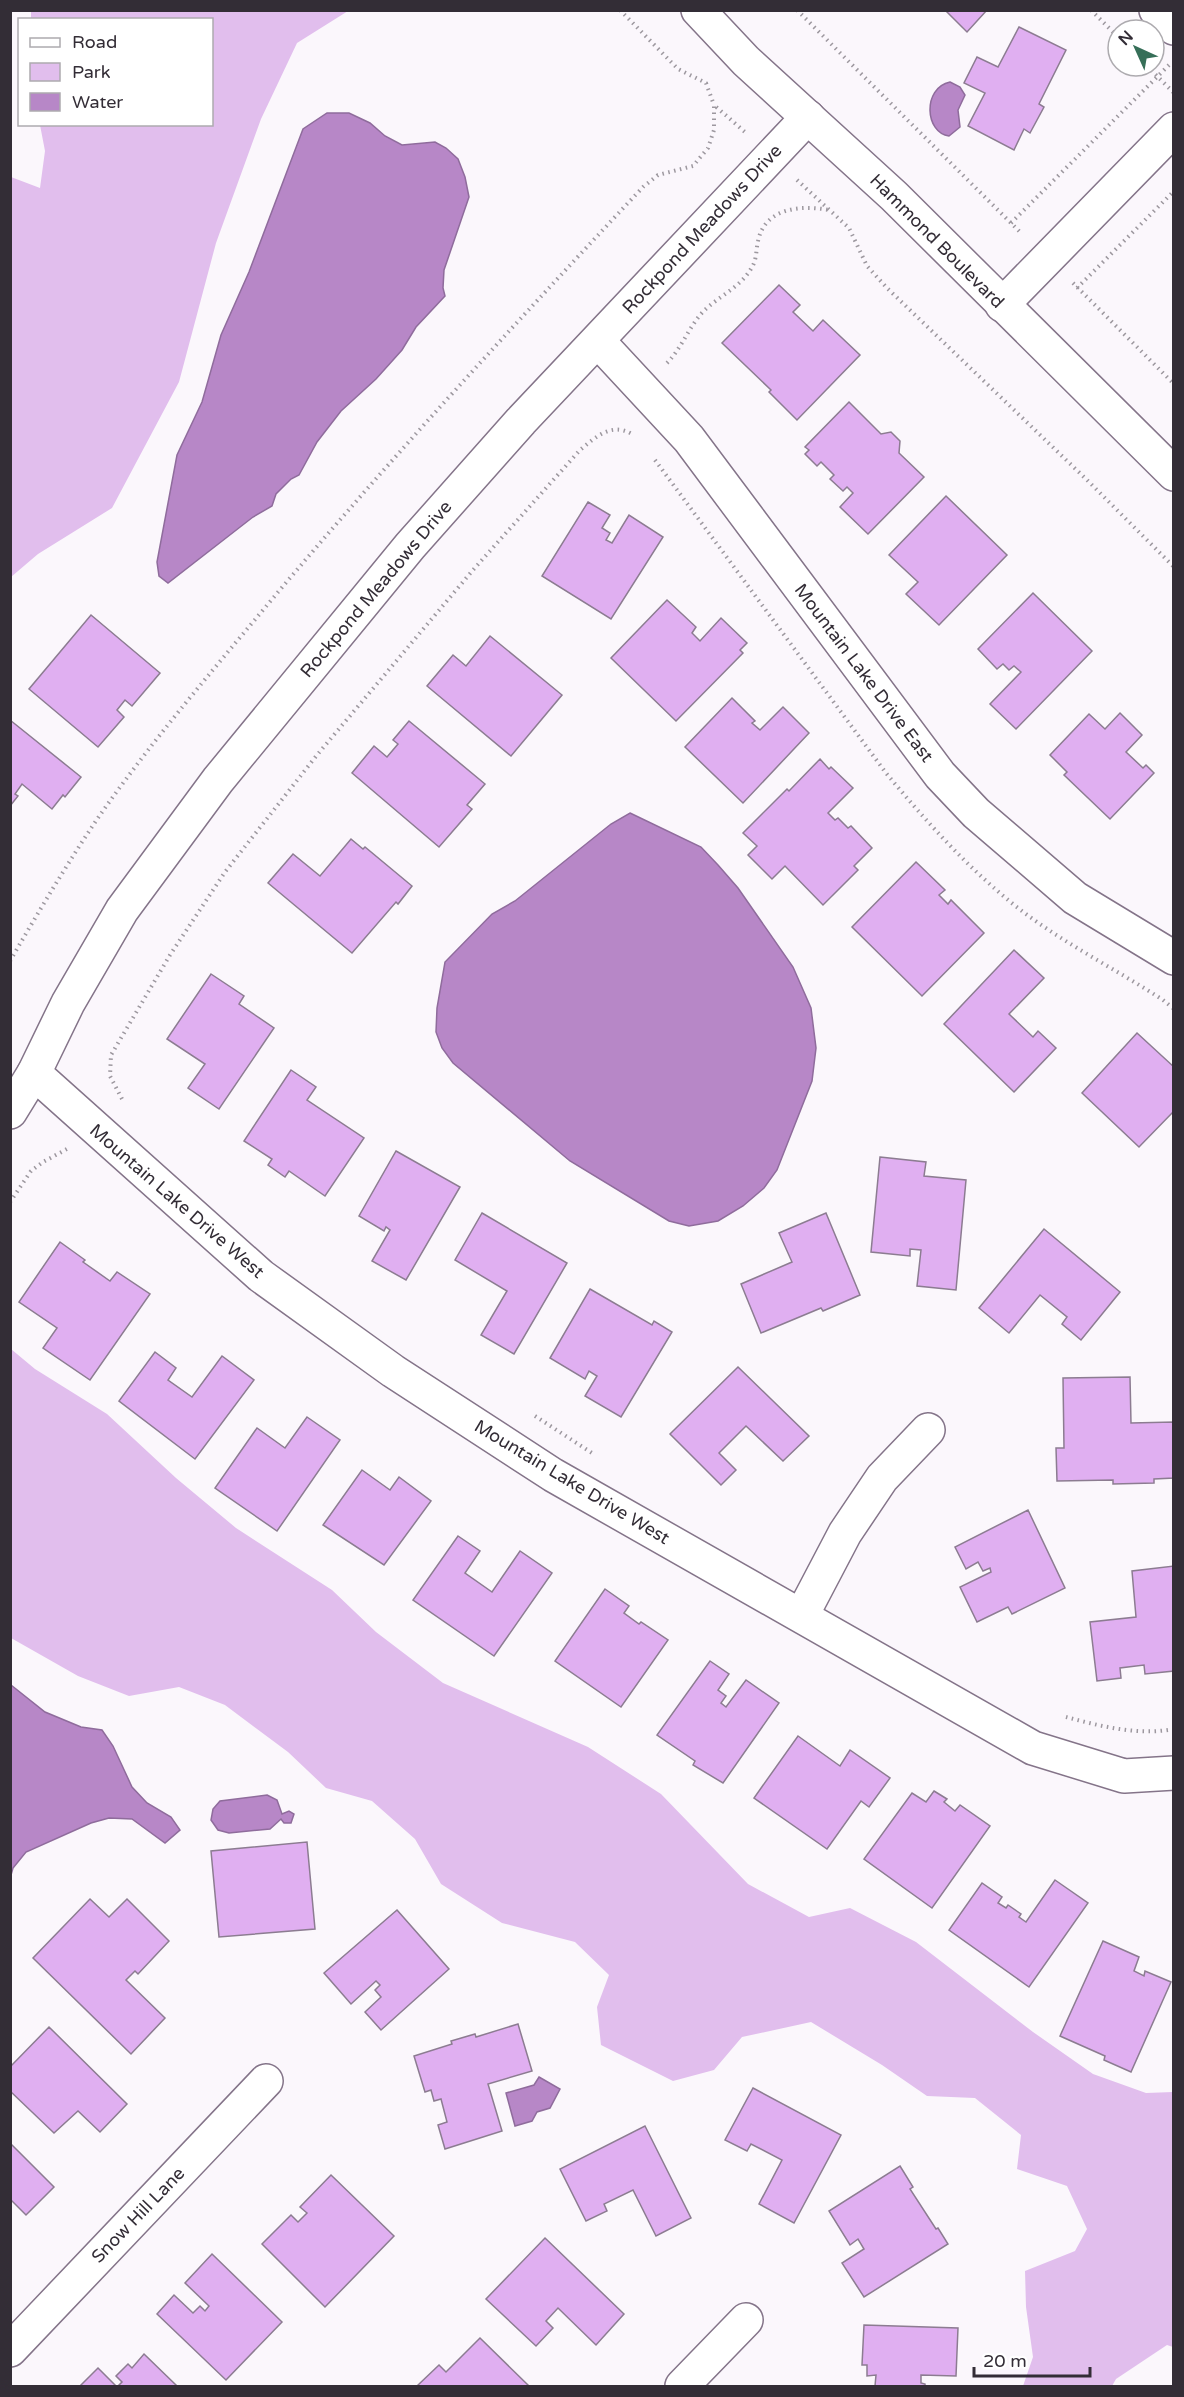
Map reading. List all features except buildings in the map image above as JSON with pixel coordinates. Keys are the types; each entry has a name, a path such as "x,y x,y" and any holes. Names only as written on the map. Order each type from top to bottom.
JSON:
{"street":[{"name":"Hammond Boulevard","path":"698,10 746,62 894,196 1173,474"},
{"path":"1156,10 1173,28"},
{"name":"Rockpond Meadows Drive","path":"10,1112 33,1073 68,1003 122,910 218,780 410,546 521,421 808,117"},
{"path":"1002,305 1173,129"},
{"name":"Mountain Lake Drive East","path":"598,340 689,440 940,775 976,813 1075,898 1173,958"},
{"name":"Mountain Lake Drive West","path":"33,1073 261,1276 393,1371 553,1475 1033,1748 1124,1776 1173,1773"},
{"path":"802,1615 845,1533 875,1487 928,1430"},
{"name":"Snow Hill Lane","path":"10,2349 266,2081"},
{"path":"682,2386 746,2320"}],"path":[{"path":"10,961 54,885 101,814 211,672 342,517 478,364 643,187 658,175 693,166 708,148 714,130 714,105 706,83 678,69 620,10"},
{"path":"797,10 1173,384"},
{"path":"1091,10 1106,25"},
{"path":"1011,223 1155,78"},
{"path":"1159,78 1173,93"},
{"path":"714,105 849,228 867,266 887,288 1086,478 1173,567"},
{"path":"1077,288 1173,191"},
{"path":"126,1103 119,1095 110,1076 111,1055 170,955 225,872 317,755 473,570 580,450 610,429 621,428 660,369 674,356 702,312 737,285 752,267 758,239 765,224 777,212 794,208 814,207 830,210"},
{"path":"526,1411 587,1448 595,1456"},
{"path":"1055,1713 1100,1727 1173,1730"}],"green space":[{"path":"31,11 348,11 297,43 261,119 216,243 179,382 112,508 38,554 11,577 11,177 40,188 45,151 40,126 213,126 213,18 31,18"},
{"path":"11,1349 35,1369 107,1414 176,1478 236,1528 332,1590 376,1632 443,1683 588,1747 661,1794 748,1884 809,1917 850,1908 916,1942 1033,2032 1093,2074 1146,2093 1173,2092 1173,2347 1167,2345 1116,2379 1112,2386 1023,2386 1033,2357 1026,2307 1025,2271 1075,2251 1087,2229 1067,2186 1017,2169 1021,2135 975,2098 927,2096 882,2065 811,2022 742,2037 714,2070 673,2081 601,2045 597,2007 609,1975 575,1942 502,1923 441,1884 415,1839 372,1801 326,1788 288,1752 225,1705 179,1687 129,1696 78,1676 11,1638"}],"water":[{"path":"950,82 960,87 965,95 958,110 960,127 949,136 941,133 935,127 930,110 935,93 941,86"},
{"path":"327,113 349,113 370,123 385,136 402,145 435,142 458,159 469,197 444,270 445,296 416,327 402,350 376,379 341,411 317,442 299,475 291,479 276,494 272,506 253,517 168,583 159,576 157,562 177,455 202,402 221,335 249,272 303,129"},
{"path":"630,813 701,847 718,865 738,888 793,967 811,1008 816,1048 812,1081 777,1170 764,1188 743,1206 718,1221 689,1226 669,1221 570,1161 453,1063 442,1048 436,1032 437,1008 445,962 492,914 515,901 611,824"},
{"path":"11,1685 45,1712 81,1727 102,1730 113,1746 132,1787 147,1803 171,1817 180,1830 165,1843 132,1819 109,1818 91,1823 26,1852 13,1868 11,1875"},
{"path":"267,1795 277,1800 282,1814 289,1811 294,1814 291,1823 284,1823 281,1819 270,1829 229,1833 218,1830 211,1820 213,1809 220,1801"},
{"path":"539,2077 560,2089 550,2108 537,2112 532,2121 515,2126 506,2093 534,2085"}]}
